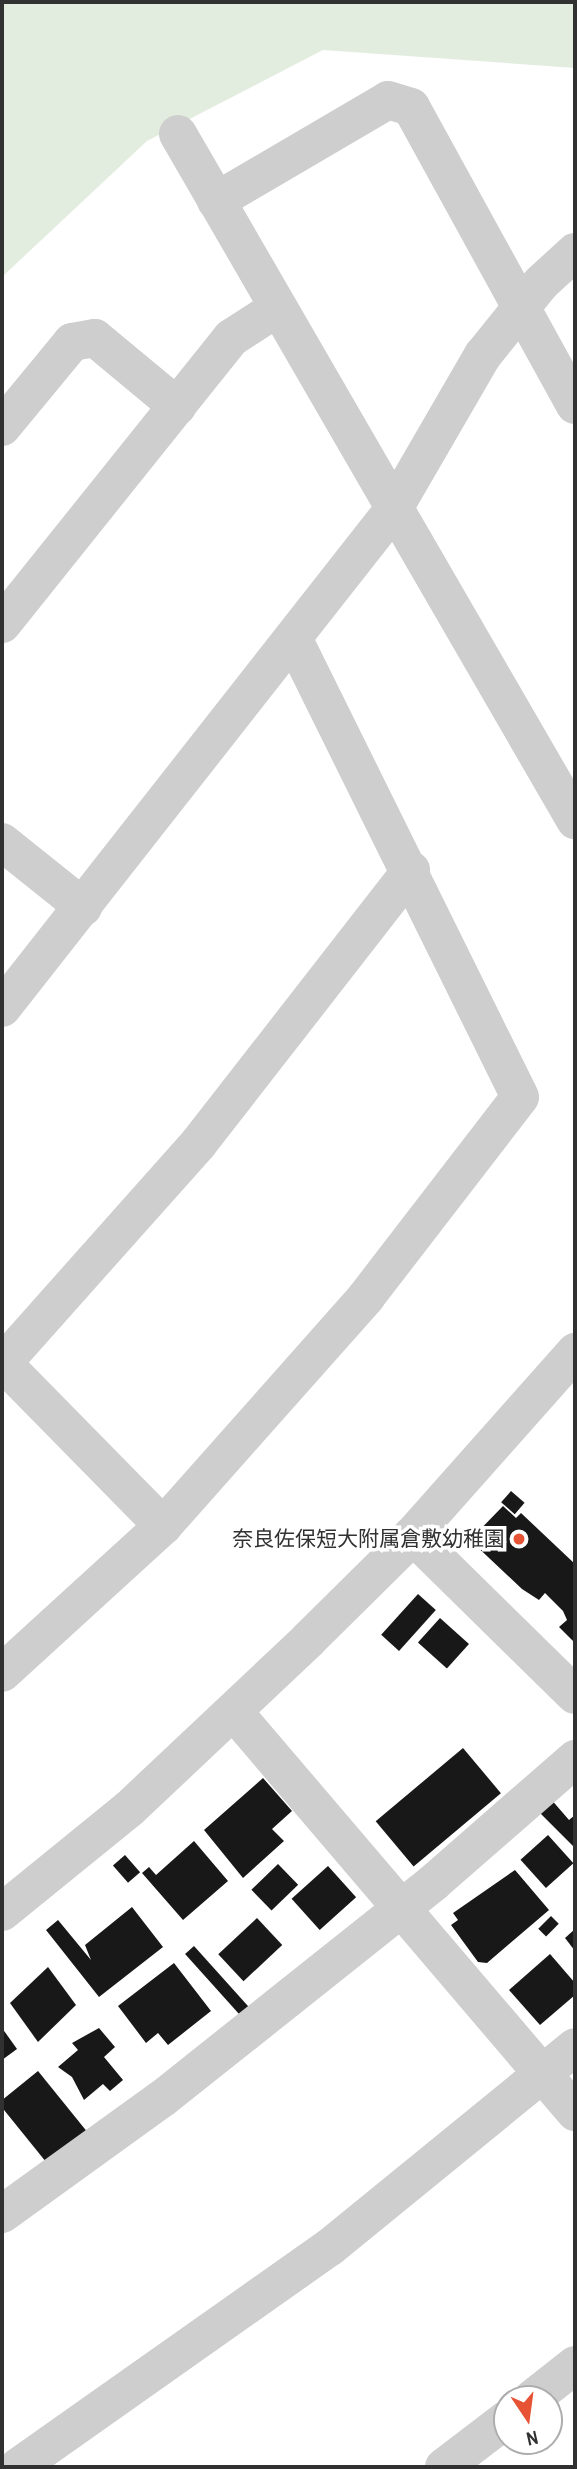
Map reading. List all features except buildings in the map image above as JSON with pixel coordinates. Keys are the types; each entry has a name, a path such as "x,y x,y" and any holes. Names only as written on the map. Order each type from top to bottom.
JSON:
{"street":[{"path":"216,201 388,100 411,107 575,405"},
{"path":"178,134 276,309 575,820"},
{"path":"2,1008 294,640 393,510 483,355 520,308 575,252"},
{"path":"2,624 231,338 276,309"},
{"path":"2,427 72,342 95,338 177,406"},
{"path":"2,1674 163,1526 366,1297 520,1097 411,870 294,640"},
{"path":"2,842 83,907"},
{"path":"163,1526 2,1363 198,1144 411,870"},
{"path":"2,1912 234,1712 412,1535 575,1352"},
{"path":"412,1535 575,1695"},
{"path":"234,1712 575,2112"},
{"path":"2,2214 163,2098 400,1907 575,1759"},
{"path":"18,2467 330,2247 540,2072 575,2047"},
{"path":"550,2385 575,2365"},
{"path":"444,2467 493,2430"}],"green space":[{"path":"2,2 575,2 575,68 323,50 147,141 2,277"}],"place":[{"name":"奈良佐保短大附属倉敷幼稚園","path":"519,1539"}]}
